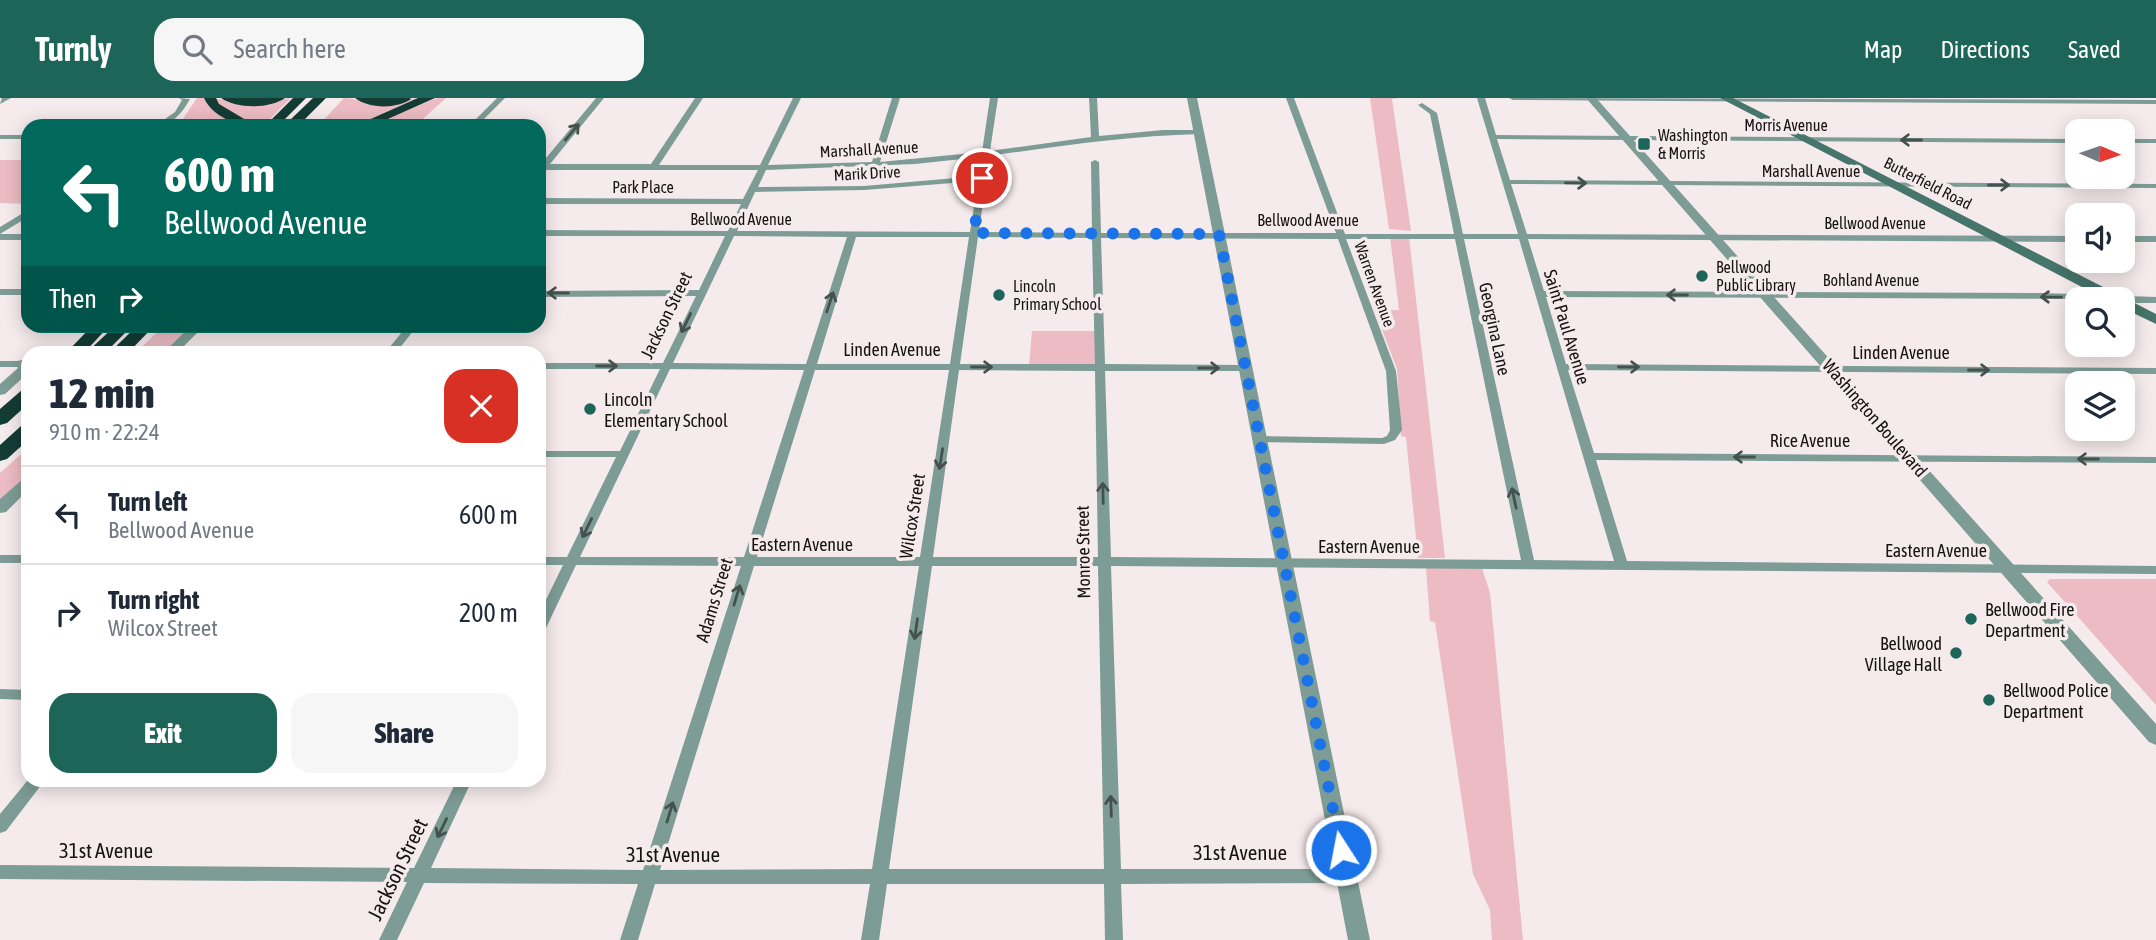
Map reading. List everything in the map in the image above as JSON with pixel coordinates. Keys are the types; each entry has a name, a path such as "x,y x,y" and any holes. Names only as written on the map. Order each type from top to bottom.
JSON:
{"highway":[{"path":"209,98 214,106 237,119"},
{"path":"227,98 249,103 279,98"},
{"path":"278,119 300,98"},
{"path":"298,119 320,98"},
{"path":"315,119 335,98"},
{"path":"361,98 383,103 411,98"},
{"path":"378,119 429,98"},
{"path":"81,346 94,333"},
{"path":"102,346 116,333"},
{"path":"125,346 138,333"},
{"path":"0,419 21,400"},
{"path":"0,433 21,415"},
{"path":"0,455 21,436"}],"main road":[{"name":"Butterfield Road","path":"1727,99 2093,287"},
{"name":"Butterfield Road","path":"2135,309 2156,320"}],"street":[{"path":"0,102 7,98"},
{"path":"168,119 182,109 186,99 183,98"},
{"path":"480,119 501,98"},
{"path":"546,162 600,98"},
{"path":"654,166 698,98"},
{"name":"Jackson Street","path":"546,613 797,98"},
{"path":"875,164 895,98"},
{"name":"Wilcox Street","path":"870,940 994,98"},
{"path":"1093,98 1095,138"},
{"path":"1192,98 1359,940"},
{"name":"Warren Avenue","path":"1261,439 1384,441 1391,438 1396,430 1391,371 1290,98"},
{"name":"Saint Paul Avenue","path":"1481,98 1622,565"},
{"path":"1513,98 2156,102"},
{"name":"Washington Boulevard","path":"1593,98 2156,737"},
{"path":"2135,100 2156,111"},
{"name":"Georgina Lane","path":"1422,105 1433,113 1528,564"},
{"name":"Marshall Avenue","path":"546,168 875,164 986,154 1147,132 1199,132"},
{"path":"0,137 21,137"},
{"name":"Morris Avenue","path":"1494,138 2065,141"},
{"path":"2135,141 2156,141"},
{"name":"Monroe Street","path":"1095,162 1114,940"},
{"name":"Marik Drive","path":"752,190 864,188 982,178"},
{"name":"Marshall Avenue","path":"1508,182 2156,186"},
{"name":"Park Place","path":"546,201 747,202"},
{"path":"1,232 21,218"},
{"path":"1,232 21,230"},
{"path":"1,232 21,236"},
{"name":"Bellwood Avenue","path":"546,233 1457,234 2065,239"},
{"name":"Adams Street","path":"629,940 852,233"},
{"path":"2135,239 2156,239"},
{"path":"0,292 21,292"},
{"path":"546,293 700,293"},
{"name":"Bohland Avenue","path":"1539,294 2065,299"},
{"name":"Bohland Avenue","path":"2135,300 2156,300"},
{"path":"177,346 190,333"},
{"path":"0,364 21,365"},
{"name":"Linden Avenue","path":"546,366 1246,368"},
{"name":"Linden Avenue","path":"1561,367 2156,371"},
{"path":"0,391 21,372"},
{"path":"546,454 623,454"},
{"name":"Rice Avenue","path":"1589,456 2156,460"},
{"path":"0,508 21,488"},
{"path":"0,559 21,559"},
{"name":"Eastern Avenue","path":"546,561 1284,562 2156,570"},
{"path":"0,694 21,695"},
{"path":"0,826 32,787"},
{"name":"Jackson Street","path":"388,940 463,787"},
{"name":"31st Avenue","path":"0,872 649,877 1112,874 1346,876"}],"shaded area":[{"path":"197,98 205,98 211,108 231,119 183,119"},
{"path":"214,98 247,104 291,98 270,119 243,119 218,104"},
{"path":"344,98 366,103 387,103 422,98 372,119 324,119"},
{"path":"437,98 446,98 423,119 385,119"},
{"path":"1370,98 1398,98 1392,99 1411,231 1389,229"},
{"path":"0,160 21,160 21,204 0,203"},
{"path":"1390,237 1409,237 1445,558 1418,558 1406,437 1401,436 1397,369 1375,311 1399,310"},
{"path":"1032,331 1098,331 1098,367 1029,367"},
{"path":"156,333 185,333 171,346 143,346"},
{"path":"21,454 21,482 0,502 0,473"},
{"path":"1426,568 1482,568 1490,593 1523,940 1492,940 1490,910 1473,874 1435,622 1430,621"},
{"path":"2050,579 2156,579 2156,705 2047,582"}],"place":[{"name":"Washington & Morris","path":"1644,144"},
{"name":"Bellwood Public Library","path":"1702,276"},
{"name":"Lincoln Primary School","path":"999,295"},
{"name":"Lincoln Elementary School","path":"590,409"},
{"name":"Bellwood Fire Department","path":"1971,619"},
{"name":"Bellwood Village Hall","path":"1956,653"},
{"name":"Bellwood Police Department","path":"1989,700"}],"route":[{"path":"982,178 974,233 1219,234 1341,850"}]}
